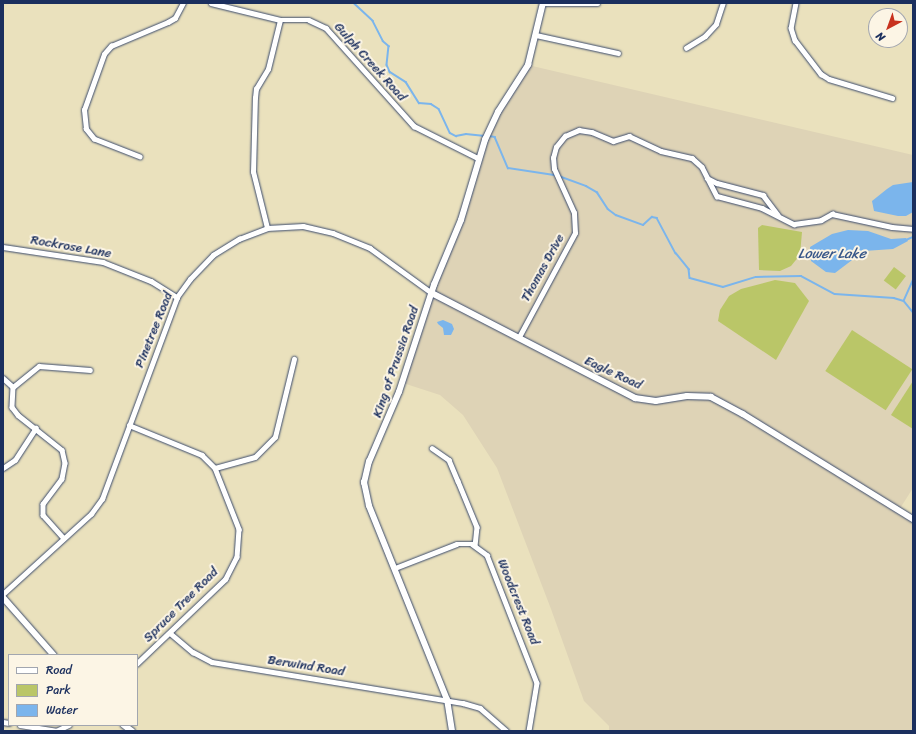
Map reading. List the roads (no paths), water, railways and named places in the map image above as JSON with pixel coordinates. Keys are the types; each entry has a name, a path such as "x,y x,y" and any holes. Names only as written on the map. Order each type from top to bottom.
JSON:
{"street":[{"path":"140,157 94,139 86,129 84,110 104,54 111,46 175,18 183,3"},
{"name":"Gulph Creek Road","path":"211,3 280,20 309,20 326,28 414,126 478,158"},
{"path":"686,48 705,36 716,24 723,3"},
{"path":"796,3 791,28 795,40 821,74 829,79 892,98"},
{"path":"542,4 598,4"},
{"name":"King of Prussia Road","path":"452,731 447,700 366,497 364,483 370,462 400,392 432,293 461,220 478,158 485,140 528,65 542,4"},
{"path":"267,228 253,172 255,98 256,89 268,69 280,20"},
{"path":"536,35 618,53"},
{"name":"Thomas Drive","path":"519,337 575,233 574,213 554,169 552,158 556,147 565,136 579,130 592,132 613,141 629,136 661,151 692,158 702,167 717,196 762,208 794,224 821,220 832,214 892,227 913,229"},
{"path":"707,178 717,184 763,194 780,217"},
{"name":"Pinetree Road","path":"3,594 64,538 102,499 110,483 128,425 177,297 190,279 213,255 239,238 267,228 303,226 333,232 370,248 432,293"},
{"name":"Rockrose Lane","path":"3,246 110,264 151,281 177,297"},
{"name":"Eagle Road","path":"432,293 635,398 656,401 687,396 711,397 743,414 913,519"},
{"path":"215,468 255,457 275,437 294,359"},
{"path":"64,538 43,514 43,504 62,479 66,463 62,450 18,415 12,407 13,387 39,366 90,370"},
{"path":"3,378 13,387"},
{"name":"Spruce Tree Road","path":"128,425 202,455 215,468 239,529 237,556 226,579 138,663"},
{"path":"3,468 15,460 36,428"},
{"path":"395,568 457,544 474,545 477,527 449,460 432,448"},
{"name":"Woodcrest Road","path":"474,545 490,561 534,672 537,694 529,731"},
{"path":"3,598 53,654"},
{"name":"Berwind Road","path":"170,633 193,652 212,662 447,700 480,708 506,731"},
{"path":"26,726 56,731 67,726"}],"water":[{"path":"913,182 913,212 906,216 898,216 874,211 872,201 887,189 893,185"},
{"name":"Lower Lake","path":"848,230 868,231 891,239 906,238 908,241 893,249 864,251 835,273 826,272 811,261 810,247 832,234"},
{"path":"443,320 452,324 454,329 451,335 444,335 443,328 437,322"}],"waterway":[{"path":"354,3 373,21 383,41 389,46 387,65 390,72 406,82 419,103 431,104 439,109 450,133 456,136 466,134 485,136"},
{"path":"489,136 495,137 508,168 555,175"},
{"path":"559,176 586,186 597,192 608,209 616,215 643,225 652,217 657,218 676,253 689,269 690,278 723,287 756,277 801,276 835,294 894,298 904,301 913,312"},
{"path":"906,240 913,237"},
{"path":"904,300 913,280"}]}
